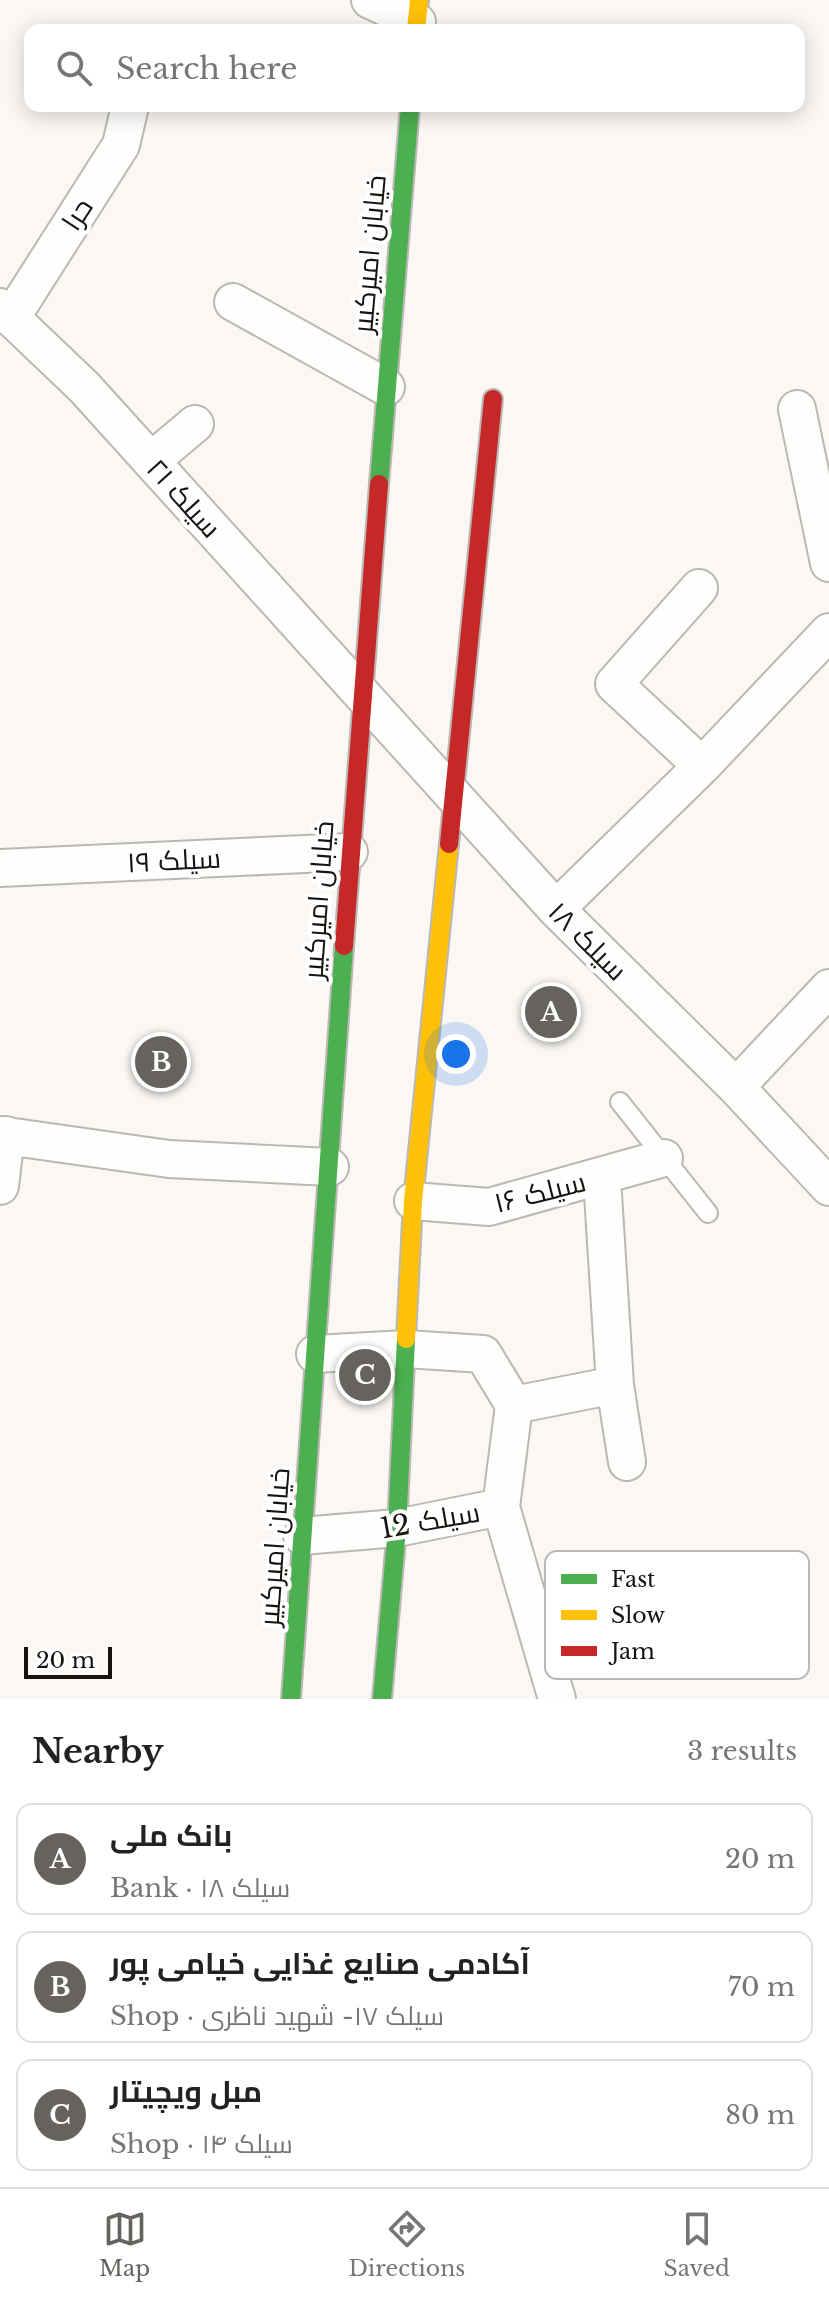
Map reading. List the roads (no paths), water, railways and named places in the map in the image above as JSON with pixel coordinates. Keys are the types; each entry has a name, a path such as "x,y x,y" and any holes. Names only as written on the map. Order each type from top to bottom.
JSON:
{"main road":[{"name":"خیابان امیرکبیر","path":"291,1699 330,1167 349,852 409,112"},
{"path":"382,1699 397,1528 413,1201 493,399"}],"street":[{"path":"370,0 418,17"},
{"name":"حرا","path":"6,313 121,145 129,112"},
{"path":"233,302 386,387"},
{"name":"سیلک ۲۱","path":"6,313 84,387 361,696"},
{"path":"797,409 828,550"},
{"path":"151,461 195,424"},
{"path":"699,588 614,684 702,766"},
{"path":"556,909 702,766 829,632"},
{"name":"سیلک ۱۸","path":"361,696 556,909 827,1180"},
{"name":"سیلک ۱۹","path":"0,868 349,852"},
{"path":"736,1087 829,988"},
{"path":"0,1186 3,1135 169,1159 330,1167"},
{"name":"سیلک ۱۶","path":"413,1201 489,1207 664,1158"},
{"path":"603,1194 615,1385 627,1462"},
{"path":"315,1354 406,1349 483,1354 514,1405 501,1507"},
{"path":"514,1405 615,1385"},
{"name":"سیلک 12","path":"302,1536 397,1528 501,1507 545,1658"},
{"name":"سیلک 12","path":"551,1679 557,1699"}],"lane":[{"path":"620,1102 708,1213"}],"place":[{"name":"بانک ملی","path":"551,1012"},
{"name":"آکادمی صنایع غذایی خیامی پور","path":"161,1062"},
{"name":"مبل ویچیتار","path":"365,1375"}]}
